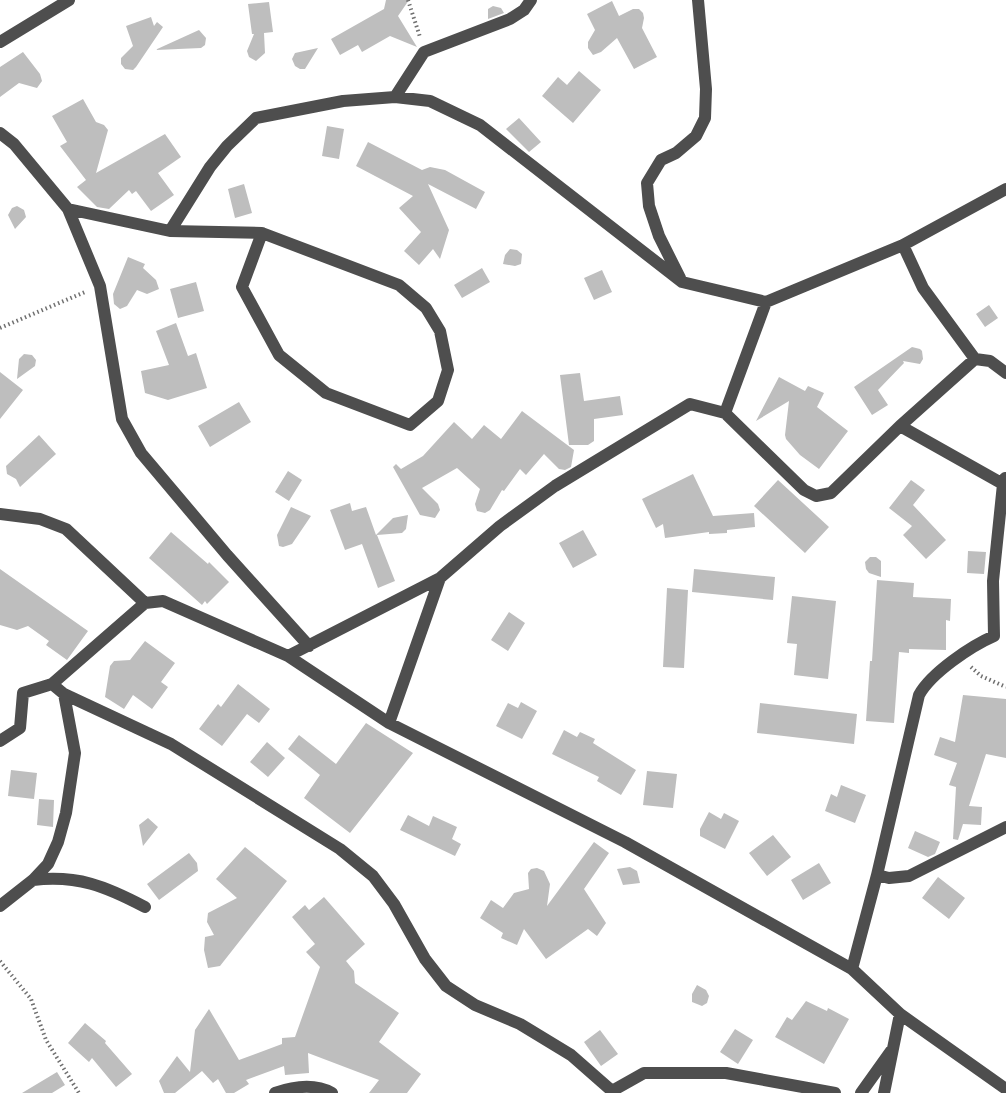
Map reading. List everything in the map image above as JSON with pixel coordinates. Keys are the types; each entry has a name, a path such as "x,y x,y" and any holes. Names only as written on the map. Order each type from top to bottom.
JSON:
{"street":[{"path":"0,42 69,0"},
{"path":"395,98 424,52 510,19 524,10 531,0"},
{"path":"682,282 658,236 649,206 647,183 661,160 676,153 696,136 705,118 706,89 699,0"},
{"path":"170,231 210,167 227,146 256,118 342,101 395,98 430,100 480,125 682,282 766,302 903,245 1006,189"},
{"path":"0,133 14,144 68,208 99,286 122,419 141,453 227,555 309,646"},
{"path":"68,208 170,231 262,233 399,285 426,308 440,331 448,370 438,401 411,425 326,393 279,355 242,286 262,233"},
{"path":"903,245 923,288 975,359 990,361 1006,373"},
{"path":"725,413 766,302"},
{"path":"288,657 440,578 500,526 546,493 690,404 725,413 804,490 816,496 831,493 900,426 975,359"},
{"path":"852,969 877,875 919,695 925,684 974,644 994,636 993,581 1004,481 900,426"},
{"path":"0,514 40,519 66,530 145,603"},
{"path":"390,723 440,578"},
{"path":"0,741 20,728 23,693 52,684 145,603 163,601 288,657 390,723 625,842 852,969 900,1014 1006,1089"},
{"path":"52,684 64,693 171,744 340,849 373,876 394,904 425,959 446,986 475,1005 520,1024 571,1055 612,1091 644,1072 726,1073 835,1093"},
{"path":"0,906 33,880 48,864 58,842 66,813 75,753 64,693"},
{"path":"877,875 889,878 909,876 1006,828"},
{"path":"33,880 56,878 86,882 112,890 145,907"},
{"path":"884,1093 900,1014"},
{"path":"861,1093 894,1048"},
{"path":"275,1093 301,1086 332,1093"}],"path":[{"path":"408,0 424,52"},
{"path":"0,328 99,286"},
{"path":"959,657 981,676 1006,687"},
{"path":"0,960 31,999 46,1040 79,1093"}],"building":[{"path":"386,0 409,0 398,16 417,47 390,36 362,52 358,45 340,55 331,39 384,9"},
{"path":"612,1 619,16 633,9 639,9 643,13 642,28 657,57 634,69 617,38 601,52 593,55 588,48 588,42 595,30 587,14"},
{"path":"269,2 273,32 264,33 265,53 256,61 249,57 247,51 254,34 252,34 248,4"},
{"path":"493,6 501,8 504,13 488,19 488,9"},
{"path":"151,17 154,26 157,22 163,27 136,67 133,70 125,69 121,64 121,58 133,46 126,26"},
{"path":"199,30 206,38 205,45 201,48 155,50"},
{"path":"318,48 305,69 295,66 292,59 295,53"},
{"path":"23,52 40,74 42,81 37,88 19,83 0,97 0,67"},
{"path":"579,71 601,90 573,123 542,96 558,77 567,85"},
{"path":"83,99 96,122 104,125 108,130 96,173 165,134 181,157 158,173 174,195 151,211 136,191 132,194 129,190 109,209 97,207 77,187 86,180 60,146 67,142 52,116"},
{"path":"519,118 541,142 529,152 506,129"},
{"path":"327,126 344,129 339,159 322,156"},
{"path":"368,142 422,170 430,167 445,170 485,192 476,209 428,184 449,230 440,259 433,249 419,265 404,251 421,232 399,208 413,196 356,166"},
{"path":"244,184 252,213 235,218 228,189"},
{"path":"17,206 24,210 26,217 15,229 8,215 12,208"},
{"path":"510,249 522,254 521,264 515,266 503,264 505,255"},
{"path":"128,257 145,264 143,268 156,280 159,289 147,294 137,290 127,306 120,309 114,304 113,294"},
{"path":"482,268 490,282 462,298 454,285"},
{"path":"602,270 612,292 594,300 584,278"},
{"path":"196,282 204,311 178,318 170,289"},
{"path":"989,305 998,318 985,327 976,314"},
{"path":"176,323 188,356 196,353 207,388 168,400 145,393 141,371 169,365 156,331"},
{"path":"912,347 922,351 923,359 920,364 903,361 904,363 878,390 888,405 872,415 854,387"},
{"path":"24,354 32,355 36,360 35,366 17,379 19,359"},
{"path":"0,372 23,390 0,419"},
{"path":"580,373 584,401 620,396 623,415 594,419 594,441 588,445 569,445 560,375"},
{"path":"779,377 805,391 808,386 824,393 817,407 848,431 819,469 800,455 786,439 789,401 756,421"},
{"path":"239,402 251,422 210,447 198,426"},
{"path":"522,411 574,450 571,467 565,470 559,469 544,454 526,475 520,469 504,491 502,490 490,510 485,513 477,511 475,504 480,489 457,468 422,488 438,504 440,510 435,518 420,515 393,467 396,464 401,469 423,456 454,422 472,439 484,425 501,439"},
{"path":"39,435 56,454 20,487 16,479 7,474 6,466"},
{"path":"288,471 302,480 289,501 275,492"},
{"path":"693,474 713,516 754,513 755,527 727,530 727,533 709,534 709,532 665,538 663,524 656,528 642,499"},
{"path":"778,480 829,527 805,553 754,506"},
{"path":"911,480 925,490 913,505 946,540 926,559 903,535 912,526 889,508"},
{"path":"350,503 352,511 366,507 376,535 393,518 408,515 406,529 402,533 377,535 395,581 378,588 362,544 345,550 330,510"},
{"path":"291,507 311,516 292,544 279,546 277,535"},
{"path":"583,530 597,555 573,568 559,543"},
{"path":"171,532 208,564 209,562 229,582 207,604 205,601 202,605 149,558"},
{"path":"968,551 986,552 984,574 967,573"},
{"path":"870,557 876,557 881,561 881,577 869,573 866,569 865,562"},
{"path":"0,569 88,631 67,660 46,645 49,641 28,626 17,630 0,625"},
{"path":"694,569 775,577 773,600 692,592"},
{"path":"877,580 914,583 913,597 951,599 950,621 946,620 946,650 909,649 909,653 899,652 894,723 866,721"},
{"path":"667,588 688,590 684,668 663,667"},
{"path":"792,596 836,601 828,679 794,675 797,644 787,643"},
{"path":"509,612 525,623 508,651 491,640"},
{"path":"145,641 175,663 161,682 168,687 152,709 133,695 124,709 105,697 110,666 114,661 130,660"},
{"path":"238,684 270,709 259,723 247,714 222,746 199,729 218,704 221,707"},
{"path":"963,695 1006,699 1006,758 986,754 969,806 982,807 981,825 963,824 958,840 953,839 956,787 949,785 957,763 934,755 940,737 955,742"},
{"path":"521,702 537,711 522,739 496,726 508,703 518,708"},
{"path":"760,703 857,714 854,744 757,733"},
{"path":"366,723 413,753 350,833 304,798 320,775 288,749 299,735 336,764"},
{"path":"564,730 577,737 580,732 595,739 593,743 636,770 621,795 597,781 599,777 552,754"},
{"path":"267,742 285,758 268,777 250,762"},
{"path":"11,770 37,773 34,799 8,796"},
{"path":"647,771 677,774 673,808 643,805"},
{"path":"841,785 866,795 855,823 825,811 831,794 837,797"},
{"path":"39,799 54,800 53,827 37,825"},
{"path":"709,812 721,819 724,813 739,821 725,849 700,836 700,829"},
{"path":"408,815 429,826 433,816 457,827 452,839 461,844 455,856 400,830"},
{"path":"148,818 158,827 143,846 139,825"},
{"path":"915,831 940,842 935,854 928,857 908,848"},
{"path":"773,835 791,857 767,876 749,853"},
{"path":"594,842 609,853 584,889 606,923 597,936 588,929 546,959 524,929 517,945 501,938 503,933 480,918 491,900 503,908 514,893 529,889 528,873 531,869 537,868 544,871 550,884 547,906"},
{"path":"245,847 287,881 220,966 208,968 204,950 205,937 214,935 207,922 208,913 237,898 216,879"},
{"path":"189,853 197,863 198,871 159,900 147,884"},
{"path":"819,863 831,883 803,900 791,880"},
{"path":"630,867 637,871 640,883 623,885 617,869"},
{"path":"938,877 965,898 949,919 922,898"},
{"path":"324,897 365,944 346,961 354,971 355,983 399,1013 379,1042 421,1074 407,1093 369,1093 379,1080 308,1053 309,1073 285,1075 284,1066 246,1080 249,1084 234,1093 226,1093 218,1079 213,1083 202,1071 175,1093 164,1093 159,1081 177,1056 190,1072 195,1030 209,1009 239,1060 282,1044 282,1038 295,1037 320,967 306,952 315,944 292,917 305,905 309,910"},
{"path":"697,985 706,990 709,996 707,1003 702,1006 692,1002 692,994"},
{"path":"806,1001 827,1011 828,1008 849,1019 824,1064 775,1037 787,1017 792,1020"},
{"path":"85,1023 106,1041 105,1043 132,1074 116,1087 92,1058 89,1062 68,1043"},
{"path":"735,1029 753,1040 738,1064 720,1052"},
{"path":"600,1030 618,1054 601,1066 584,1042"},
{"path":"57,1072 65,1085 52,1093 22,1093"}]}
